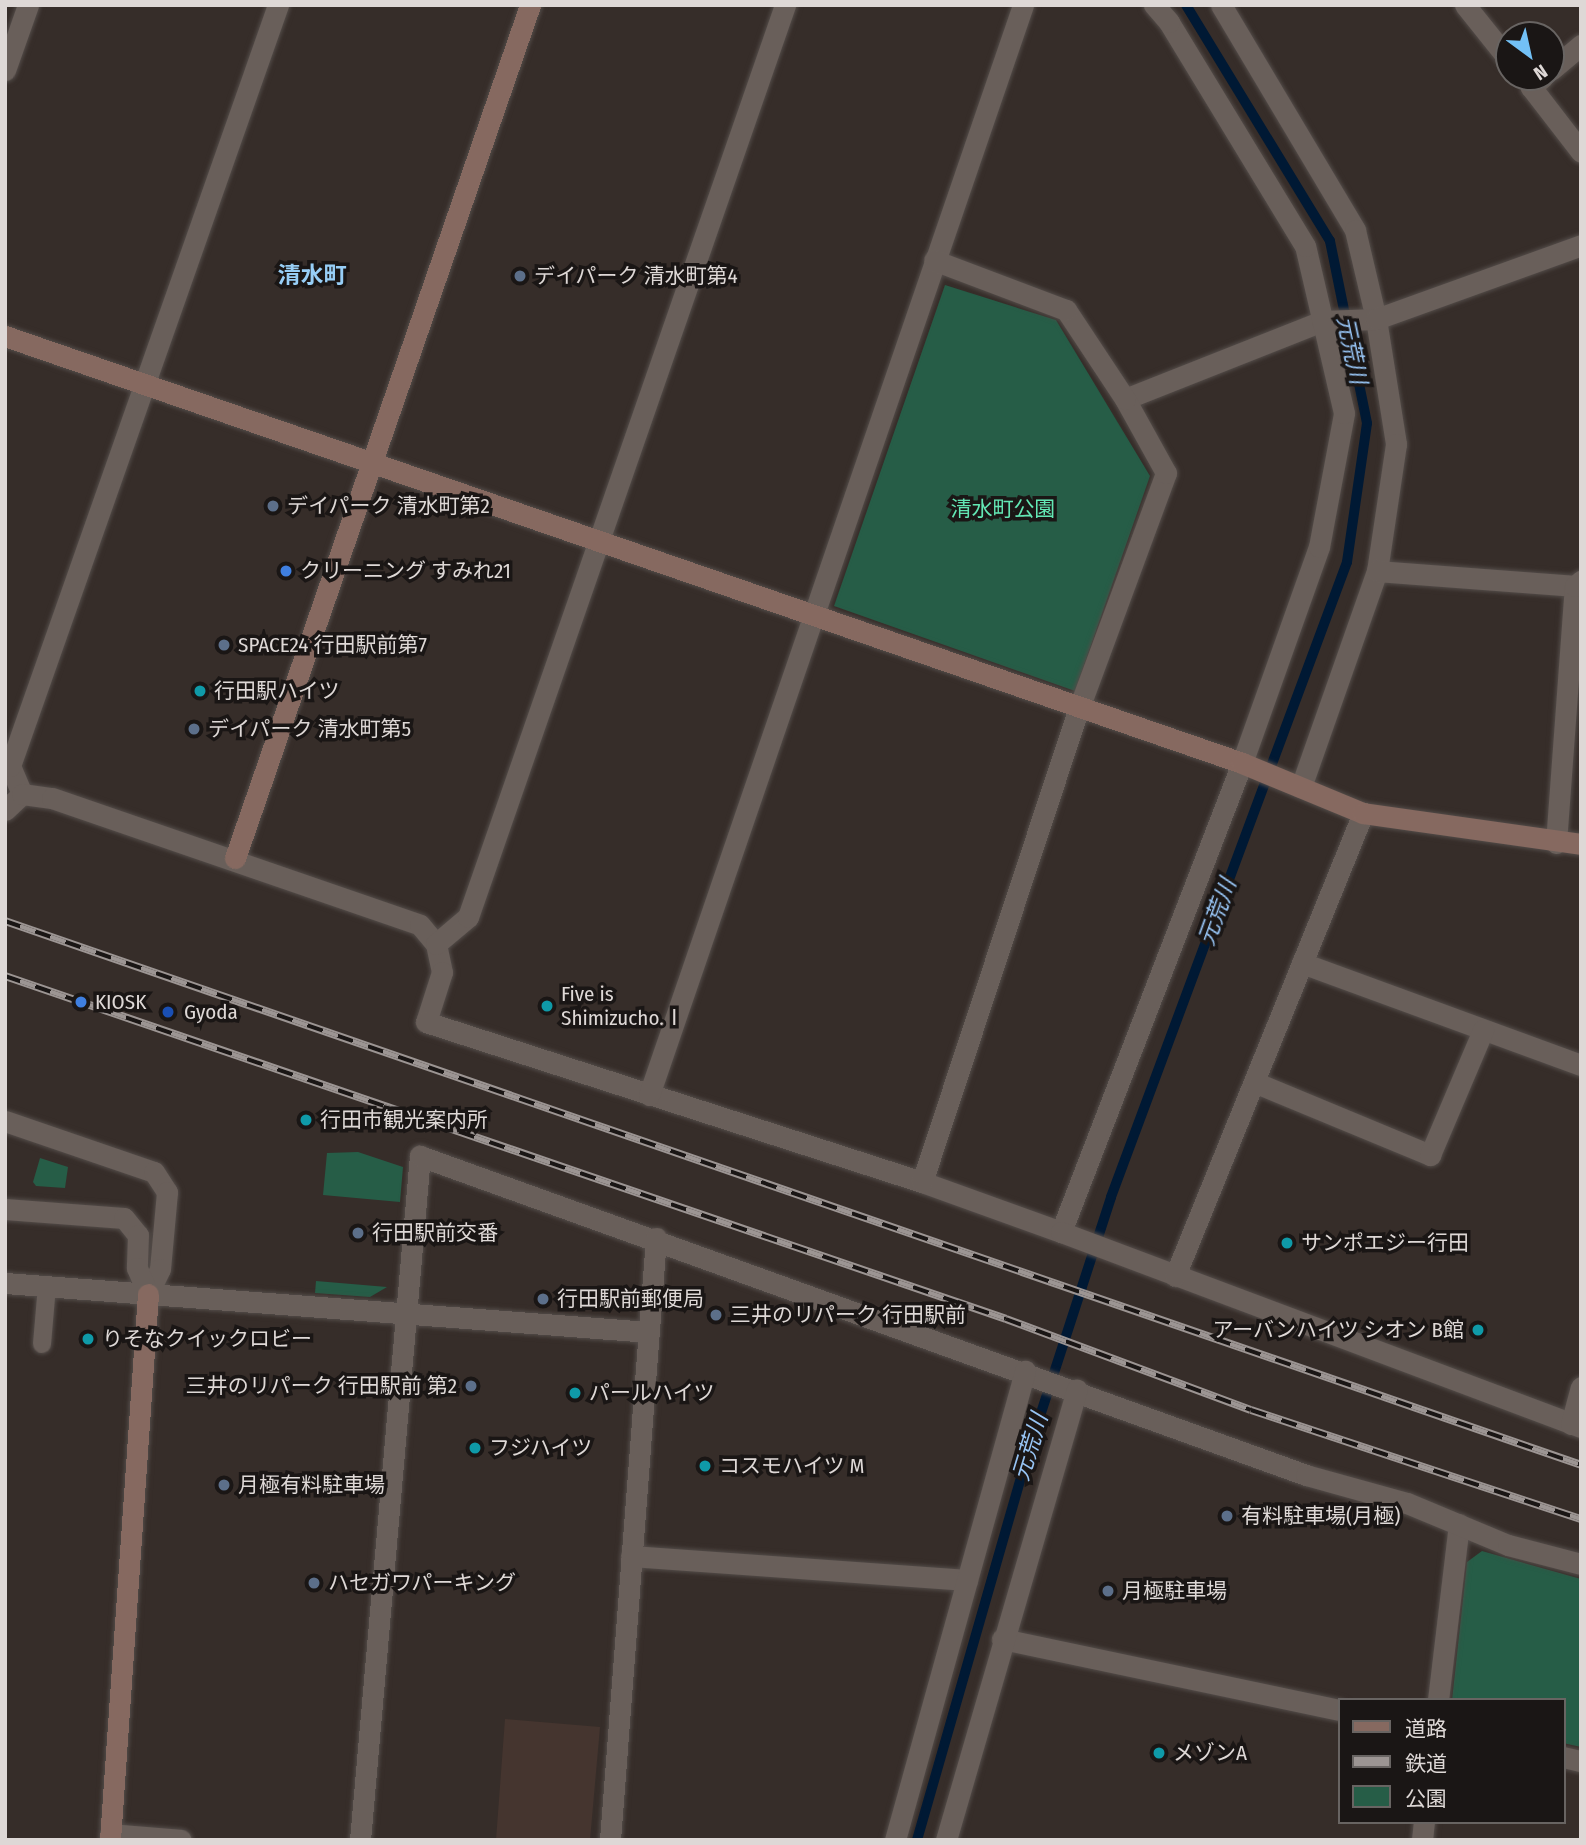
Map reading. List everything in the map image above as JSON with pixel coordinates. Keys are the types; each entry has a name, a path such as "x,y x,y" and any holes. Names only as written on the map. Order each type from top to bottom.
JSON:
{"street":[{"path":"5,70 28,5"},
{"path":"23,794 10,766 278,5"},
{"path":"235,858 530,5"},
{"path":"436,944 468,917 785,5"},
{"path":"649,1095 1023,5"},
{"path":"1061,1232 1242,763 1319,547 1344,412 1305,246 1170,22 1154,5"},
{"path":"1220,5 1355,230 1376,319 1396,444 1377,571 1301,788"},
{"path":"1465,5 1495,42"},
{"path":"1565,58 1581,45"},
{"path":"1539,91 1581,152"},
{"path":"1125,399 1321,321 1376,319 1581,245"},
{"path":"922,1182 1079,708 1166,473 1125,399 1066,310 934,260"},
{"path":"5,336 144,383 370,466 1242,763 1363,813 1556,843 1581,844"},
{"path":"1377,571 1578,583 1556,843"},
{"path":"5,810 23,794 52,798 235,858 421,925 436,944 442,972 426,1022 922,1182 1576,1426 1581,1387"},
{"path":"1175,1276 1363,813"},
{"path":"1302,964 1581,1065"},
{"path":"1254,1082 1430,1155 1483,1030"},
{"path":"5,1121 153,1171 167,1192 160,1269 148,1294 110,1837 181,1840"},
{"path":"360,1840 420,1156 656,1238 1306,1475 1407,1503 1508,1545 1581,1564"},
{"path":"5,1209 124,1218 138,1236 137,1268 148,1294"},
{"path":"610,1840 656,1238"},
{"path":"5,1283 649,1332"},
{"path":"895,1840 1025,1371"},
{"path":"946,1840 1002,1640 1077,1390"},
{"path":"1438,1698 1459,1524"},
{"path":"632,1556 967,1580"},
{"path":"1002,1640 1338,1710"}],"lane":[{"path":"42,1344 47,1286"}],"shaded area":[{"path":"505,1719 600,1727 590,1840 496,1840"}],"green space":[{"name":"清水町公園","path":"945,285 1056,320 1150,476 1075,691 834,606"},
{"path":"358,1152 403,1167 400,1202 323,1195 327,1153"},
{"path":"40,1158 68,1167 65,1188 36,1186 33,1182"},
{"path":"316,1281 387,1287 370,1297 315,1293"},
{"path":"1482,1551 1581,1579 1581,1747 1565,1743 1565,1698 1452,1698 1467,1562"}],"waterway":[{"name":"元荒川","path":"917,1840 1027,1456 1111,1197 1347,562 1367,423 1330,241 1186,5"}],"railway":[{"path":"5,921 1581,1465"},
{"path":"5,976 1006,1319 1251,1410 1581,1519"}],"place":[{"name":"デイパーク 清水町第4","path":"520,276"},
{"name":"デイパーク 清水町第2","path":"273,506"},
{"name":"クリーニング すみれ21","path":"286,571"},
{"name":"SPACE24 行田駅前第7","path":"224,645"},
{"name":"行田駅ハイツ","path":"200,691"},
{"name":"デイパーク 清水町第5","path":"194,729"},
{"name":"KIOSK","path":"81,1002"},
{"name":"Five is Shimizucho.Ⅰ","path":"547,1006"},
{"name":"Gyoda","path":"168,1012"},
{"name":"行田市観光案内所","path":"306,1120"},
{"name":"行田駅前交番","path":"358,1233"},
{"name":"サンポエジー行田","path":"1287,1243"},
{"name":"行田駅前郵便局","path":"543,1299"},
{"name":"三井のリパーク 行田駅前","path":"716,1315"},
{"name":"アーバンハイツ シオン B館","path":"1478,1330"},
{"name":"りそなクイックロビー","path":"88,1339"},
{"name":"三井のリパーク 行田駅前 第2","path":"471,1386"},
{"name":"パールハイツ","path":"575,1393"},
{"name":"フジハイツ","path":"475,1448"},
{"name":"コスモハイツ M","path":"705,1466"},
{"name":"月極有料駐車場","path":"224,1485"},
{"name":"有料駐車場(月極)","path":"1227,1516"},
{"name":"ハセガワパーキング","path":"314,1583"},
{"name":"月極駐車場","path":"1108,1591"},
{"name":"メゾンA","path":"1159,1753"}],"district":[{"name":"清水町","path":"312,275"}]}
